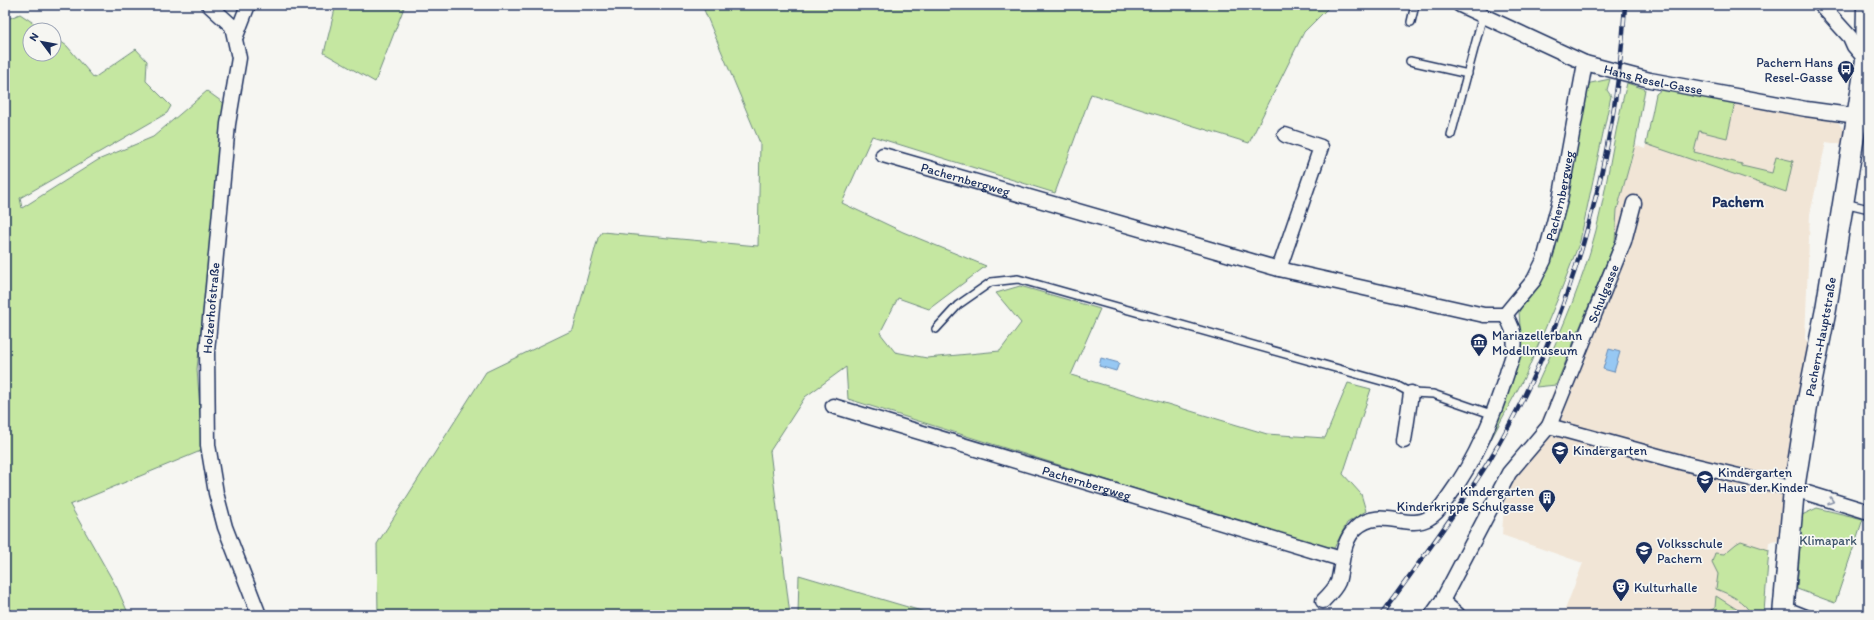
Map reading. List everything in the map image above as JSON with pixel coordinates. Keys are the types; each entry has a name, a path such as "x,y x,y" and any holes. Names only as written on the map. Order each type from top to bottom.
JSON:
{"main road":[{"name":"Pachern-Hauptstraße","path":"1783,611 1794,489 1808,400 1826,310 1843,203 1862,109 1866,60 1867,5"}],"street":[{"name":"Holzerhofstraße","path":"209,5 232,26 236,36 239,58 228,124 206,352 208,445 216,493 226,528 259,615"},
{"path":"236,36 248,5"},
{"name":"Hans Resel-Gasse","path":"1460,5 1585,63 1650,80 1697,92 1806,113 1862,109"},
{"path":"1821,5 1850,37 1854,46 1866,60"},
{"name":"Pachernbergweg","path":"883,155 1279,269 1484,315 1505,316 1534,280 1544,260 1560,200 1585,63"},
{"path":"1279,269 1321,148 1285,135"},
{"name":"Schulgasse","path":"1432,615 1442,601 1509,473 1549,426 1624,241 1634,203"},
{"path":"1323,600 1331,593 1338,582 1341,559 1348,540 1356,528 1368,521 1383,518 1417,523 1430,518 1442,506 1471,463 1494,415 1514,349 1512,324 1505,316"},
{"path":"1404,441 1411,393"},
{"name":"Pachernbergweg","path":"833,406 1341,559"},
{"path":"1549,426 1684,463 1794,489 1869,512"},
{"path":"1442,601 1458,615"}],"lane":[{"path":"1411,22 1415,5"},
{"path":"1451,135 1483,15"},
{"path":"1410,61 1468,74"},
{"path":"1843,203 1869,209"},
{"path":"936,329 958,305 991,282 1018,279 1396,385 1411,393 1433,394 1494,415"},
{"path":"1783,611 1810,615"}],"shaded area":[{"path":"1663,88 1838,122 1846,134 1844,145 1826,142 1810,214 1805,339 1809,343 1784,478 1778,541 1769,542 1764,612 1759,612 1759,615 1563,615 1583,563 1502,535 1506,470 1541,421 1615,242 1617,210 1635,145 1645,149 1656,94"}],"green space":[{"path":"336,5 405,5 375,82 324,53"},
{"path":"702,5 1331,5 1304,32 1249,143 1091,94 1055,193 872,136 842,203 903,232 986,266 929,309 898,298 880,333 895,352 927,358 1000,351 1021,323 996,293 1020,286 1100,309 1071,375 1267,434 1325,438 1348,383 1371,389 1343,474 1361,494 1366,511 1347,523 1332,552 1248,524 848,399 846,367 805,397 770,451 790,615 378,615 377,544 486,372 573,330 598,238 602,232 758,246 760,143"},
{"path":"20,14 32,22 22,22 22,62 62,62 62,43 67,46 94,78 136,49 147,61 146,81 171,106 167,113 20,198 22,208 98,160 153,137 207,91 225,104 197,369 203,450 70,505 117,588 129,615 5,615 5,20"},
{"path":"1610,79 1607,90 1611,96 1580,241 1526,374 1474,471 1472,469 1503,408 1521,340 1519,312 1524,301 1537,288 1551,249 1586,84"},
{"path":"1627,83 1645,89 1635,145 1617,210 1615,242 1556,385 1536,387 1572,303 1590,252 1601,210 1617,125"},
{"path":"1663,88 1735,103 1727,138 1699,131 1694,152 1772,173 1776,157 1793,161 1786,192 1646,144 1656,94"},
{"name":"Klimapark","path":"1817,508 1863,519 1835,603 1797,589 1802,515"},
{"path":"1741,541 1769,550 1764,612 1759,612 1759,615 1752,615 1741,602 1716,589 1718,574 1712,562 1715,553 1724,554"},
{"path":"799,575 935,615 798,615"},
{"path":"1716,596 1738,610 1738,615 1702,615 1715,608"}],"water":[{"path":"1609,349 1620,352 1614,372 1603,369"},
{"path":"1101,358 1119,363 1116,371 1099,366"}],"railway":[{"path":"1381,615 1448,522 1487,464 1516,412 1542,357 1564,301 1583,243 1599,184 1611,124 1620,64 1625,5"}],"place":[{"name":"Pachern Hans Resel-Gasse","path":"1846,84"},
{"name":"Mariazellerbahn Modellmuseum","path":"1479,357"},
{"name":"Kindergarten","path":"1560,465"},
{"name":"Kindergarten Haus der Kinder","path":"1705,494"},
{"name":"Kindergarten Kinderkrippe Schulgasse","path":"1547,513"},
{"name":"Volksschule Pachern","path":"1644,565"},
{"name":"Kulturhalle","path":"1621,602"}],"district":[{"name":"Pachern","path":"1738,202"}]}
